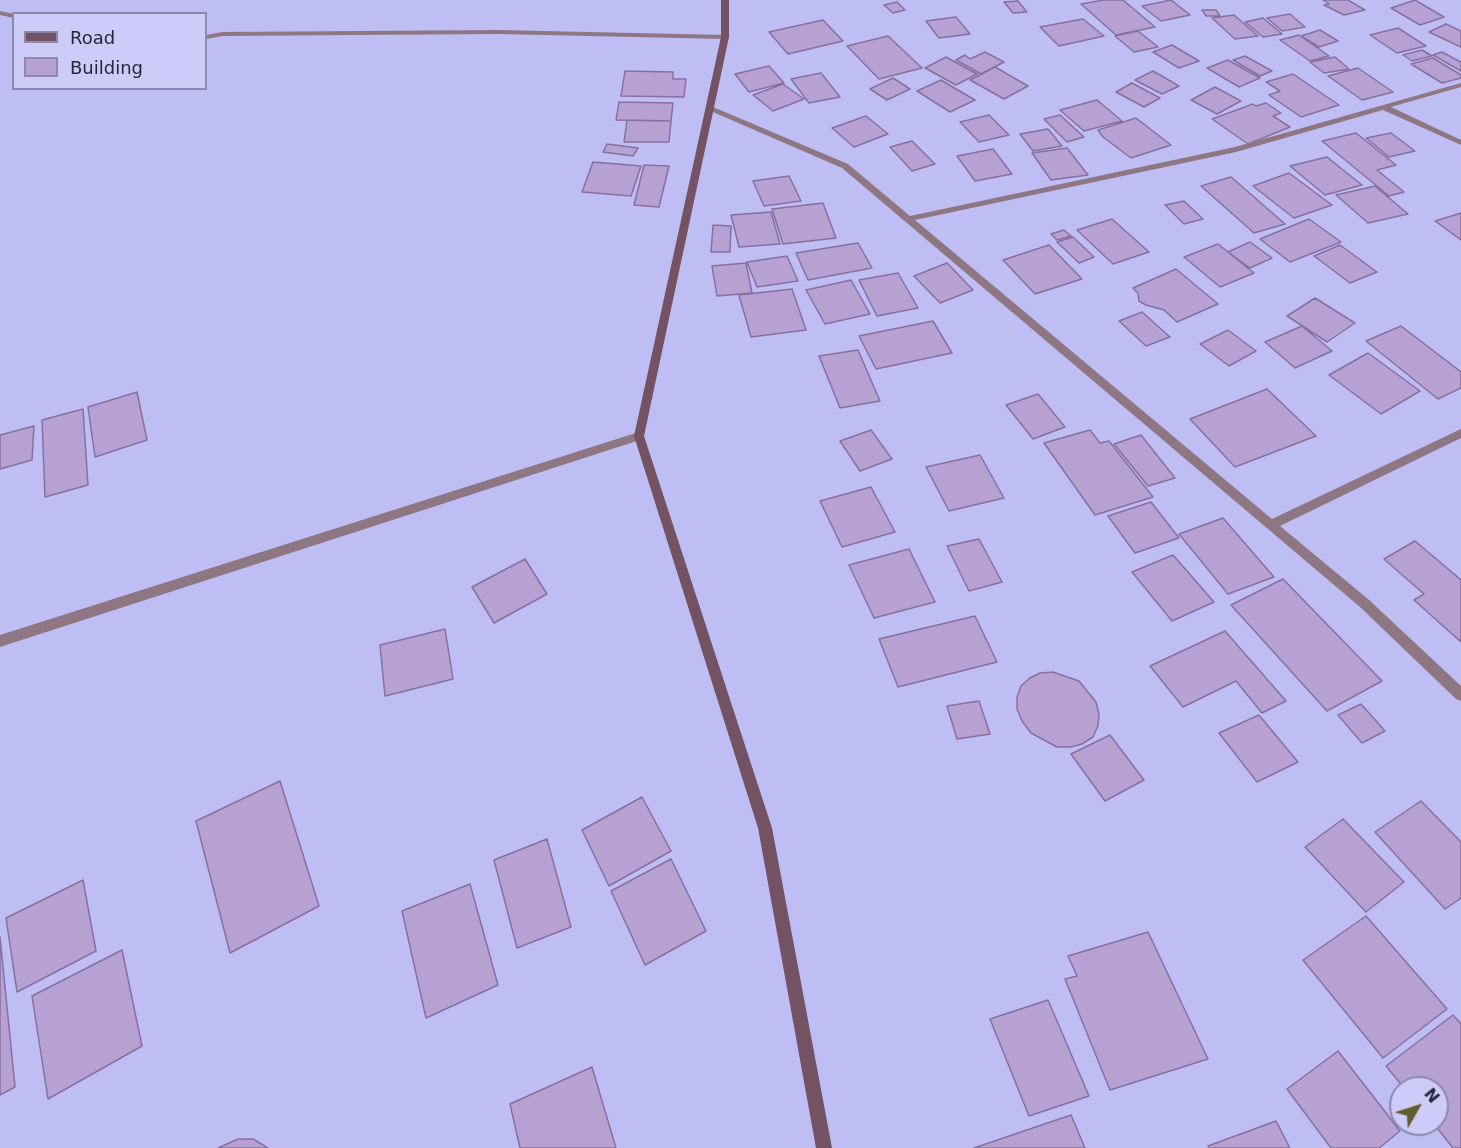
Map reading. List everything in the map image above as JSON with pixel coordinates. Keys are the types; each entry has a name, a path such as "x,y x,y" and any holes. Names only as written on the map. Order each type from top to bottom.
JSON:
{"main road":[{"path":"726,0 726,37 639,436 765,828 824,1148"}],"street":[{"path":"207,37 222,34 498,32 726,37"},
{"path":"908,219 1236,149 1461,85"},
{"path":"1384,107 1461,144"},
{"path":"710,109 845,166 1364,603 1461,695"},
{"path":"1271,525 1461,433"},
{"path":"0,641 639,436"}],"building":[{"path":"1104,0 1123,0 1155,27 1116,35 1081,4"},
{"path":"1171,0 1190,15 1161,21 1142,6"},
{"path":"1323,0 1348,0 1365,10 1344,15 1324,5 1329,4"},
{"path":"1415,0 1444,17 1420,25 1391,8"},
{"path":"1018,1 1027,12 1013,13 1004,2"},
{"path":"897,2 905,10 893,13 884,5"},
{"path":"1202,10 1216,10 1220,16 1206,16"},
{"path":"1290,14 1305,27 1282,31 1267,18"},
{"path":"1234,15 1258,36 1235,39 1212,18"},
{"path":"956,17 970,34 939,38 926,21"},
{"path":"1263,18 1282,34 1263,37 1245,22"},
{"path":"1083,19 1104,36 1059,46 1040,27"},
{"path":"823,20 843,41 788,54 769,32"},
{"path":"1446,24 1461,31 1461,47 1429,32"},
{"path":"1398,28 1426,46 1397,53 1370,35"},
{"path":"1320,30 1338,41 1319,47 1301,36"},
{"path":"1138,31 1158,47 1134,52 1115,36"},
{"path":"1299,35 1329,56 1310,61 1280,40"},
{"path":"888,36 922,68 879,79 847,46"},
{"path":"1172,45 1199,61 1179,68 1153,52"},
{"path":"1422,50 1432,56 1412,61 1403,55"},
{"path":"985,52 1004,62 981,74 956,60 965,55 970,59"},
{"path":"1442,52 1461,62 1461,71 1433,55"},
{"path":"1245,56 1272,71 1260,76 1233,60"},
{"path":"946,57 977,74 956,85 925,68"},
{"path":"1335,57 1349,69 1324,73 1310,62"},
{"path":"1433,58 1461,75 1461,78 1442,83 1411,64"},
{"path":"1228,60 1260,78 1239,87 1207,68"},
{"path":"769,66 784,83 749,92 735,74"},
{"path":"995,67 1028,86 1004,99 970,80"},
{"path":"1358,68 1393,92 1362,100 1328,76"},
{"path":"625,71 673,72 673,79 686,79 684,97 621,96"},
{"path":"1153,71 1179,86 1162,94 1135,80"},
{"path":"821,73 840,97 809,103 791,79"},
{"path":"1293,74 1339,105 1301,117 1269,95 1280,91 1266,82"},
{"path":"893,78 910,89 887,100 870,89"},
{"path":"941,80 975,100 950,112 917,91"},
{"path":"1132,83 1160,98 1144,107 1116,92"},
{"path":"783,84 804,99 773,111 753,95"},
{"path":"1215,87 1241,101 1217,114 1191,100"},
{"path":"1097,100 1122,121 1084,131 1060,110"},
{"path":"619,102 673,103 671,121 616,120"},
{"path":"1266,103 1281,113 1273,116 1290,127 1248,144 1212,119 1253,104 1256,106"},
{"path":"989,115 1009,135 979,142 960,122"},
{"path":"1060,115 1084,137 1067,142 1044,119"},
{"path":"866,116 888,134 854,147 832,128"},
{"path":"1136,118 1171,145 1131,158 1103,137 1098,130"},
{"path":"627,120 671,121 669,142 624,142"},
{"path":"1048,129 1062,146 1033,151 1020,134"},
{"path":"1356,133 1396,165 1377,170 1404,192 1389,196 1322,141"},
{"path":"1391,133 1415,151 1389,157 1366,138"},
{"path":"912,141 935,164 912,171 890,147"},
{"path":"607,144 638,148 633,156 603,152"},
{"path":"1067,148 1088,175 1051,180 1032,153"},
{"path":"993,149 1012,174 975,181 957,156"},
{"path":"1327,157 1362,185 1325,195 1290,166"},
{"path":"593,162 641,166 631,196 582,192"},
{"path":"644,165 669,166 659,207 634,205"},
{"path":"1289,173 1332,205 1294,218 1253,186"},
{"path":"789,176 801,201 764,206 753,181"},
{"path":"1231,177 1285,224 1254,233 1201,186"},
{"path":"1375,186 1408,214 1368,223 1336,195"},
{"path":"1184,201 1203,219 1184,224 1165,205"},
{"path":"823,203 836,238 783,244 772,209"},
{"path":"771,212 780,244 739,247 731,215"},
{"path":"1461,213 1461,240 1435,221"},
{"path":"1112,219 1149,252 1113,264 1077,230"},
{"path":"1309,219 1341,242 1290,262 1260,239"},
{"path":"713,225 731,226 730,252 711,252"},
{"path":"1064,230 1071,236 1057,240 1051,234"},
{"path":"1073,237 1094,257 1079,263 1057,242"},
{"path":"1250,242 1272,258 1250,268 1228,252"},
{"path":"858,243 872,268 808,280 796,253"},
{"path":"1218,244 1254,273 1220,287 1184,257"},
{"path":"1049,245 1082,279 1035,294 1003,260"},
{"path":"1340,245 1377,272 1350,283 1314,256"},
{"path":"787,256 798,281 757,287 747,262"},
{"path":"746,263 752,293 717,296 712,266"},
{"path":"947,263 973,290 940,303 914,276"},
{"path":"1176,269 1218,304 1177,322 1164,310 1139,301 1138,293 1133,288"},
{"path":"898,273 918,308 877,316 859,280"},
{"path":"851,280 870,314 825,324 806,290"},
{"path":"792,289 806,330 751,337 739,295"},
{"path":"1315,298 1355,323 1327,342 1287,316"},
{"path":"1142,312 1170,337 1146,346 1119,321"},
{"path":"933,321 952,353 876,369 859,336"},
{"path":"1302,326 1332,351 1295,368 1265,342"},
{"path":"1401,326 1461,372 1461,388 1438,399 1366,341"},
{"path":"1228,330 1256,351 1229,366 1200,344"},
{"path":"858,350 880,401 840,408 819,356"},
{"path":"1368,353 1420,391 1381,414 1329,375"},
{"path":"1267,389 1316,436 1235,467 1190,419"},
{"path":"137,392 147,440 95,457 88,407"},
{"path":"1038,394 1065,427 1033,439 1006,405"},
{"path":"83,409 88,485 45,497 42,420"},
{"path":"34,426 32,460 0,469 0,435"},
{"path":"871,430 892,459 860,471 840,441"},
{"path":"1090,430 1100,443 1109,441 1153,497 1095,515 1044,443"},
{"path":"1141,435 1175,478 1148,486 1114,444"},
{"path":"980,455 1004,498 949,511 926,467"},
{"path":"871,487 895,532 842,547 820,501"},
{"path":"1151,502 1179,538 1135,553 1108,516"},
{"path":"1223,518 1274,577 1228,594 1179,534"},
{"path":"979,539 1002,582 969,591 947,546"},
{"path":"1415,541 1461,580 1461,642 1414,600 1424,594 1384,559"},
{"path":"909,549 935,602 874,618 849,565"},
{"path":"1173,555 1214,602 1172,621 1132,572"},
{"path":"525,559 547,594 494,623 472,587"},
{"path":"1283,579 1382,681 1327,711 1231,605"},
{"path":"975,616 997,662 898,687 879,639"},
{"path":"445,629 453,679 385,696 380,645"},
{"path":"1225,631 1286,701 1262,713 1236,681 1183,707 1150,666"},
{"path":"1053,672 1079,681 1096,702 1099,714 1098,726 1093,737 1082,744 1057,747 1031,733 1017,709 1017,697 1021,686 1040,673"},
{"path":"979,701 990,734 957,739 947,706"},
{"path":"1361,704 1385,731 1362,743 1338,715"},
{"path":"1259,715 1298,762 1257,782 1219,733"},
{"path":"1110,735 1144,780 1105,801 1071,754"},
{"path":"280,781 319,906 230,953 196,821"},
{"path":"642,797 671,851 609,886 582,830"},
{"path":"1421,801 1461,842 1461,898 1445,909 1375,832"},
{"path":"1343,819 1404,882 1366,912 1305,847"},
{"path":"547,839 571,927 517,948 494,860"},
{"path":"671,859 706,931 645,965 611,891"},
{"path":"83,880 96,951 17,992 6,918"},
{"path":"470,884 498,985 426,1018 402,911"},
{"path":"1366,916 1447,1009 1383,1058 1303,960"},
{"path":"1148,932 1208,1059 1110,1090 1065,979 1077,976 1068,956"},
{"path":"0,937 15,1087 0,1095"},
{"path":"122,950 142,1046 48,1099 32,996"},
{"path":"1048,1000 1089,1096 1029,1116 990,1019"},
{"path":"1453,1015 1461,1024 1461,1148 1453,1148 1444,1136 1449,1136 1449,1076 1394,1076 1386,1066"},
{"path":"1338,1051 1389,1117 1389,1136 1394,1136 1379,1148 1331,1148 1287,1089"},
{"path":"592,1067 616,1148 520,1148 510,1104"},
{"path":"1071,1115 1085,1148 974,1148"},
{"path":"1276,1121 1290,1148 1209,1148 1208,1146"},
{"path":"238,1139 253,1139 268,1148 218,1148"}]}
